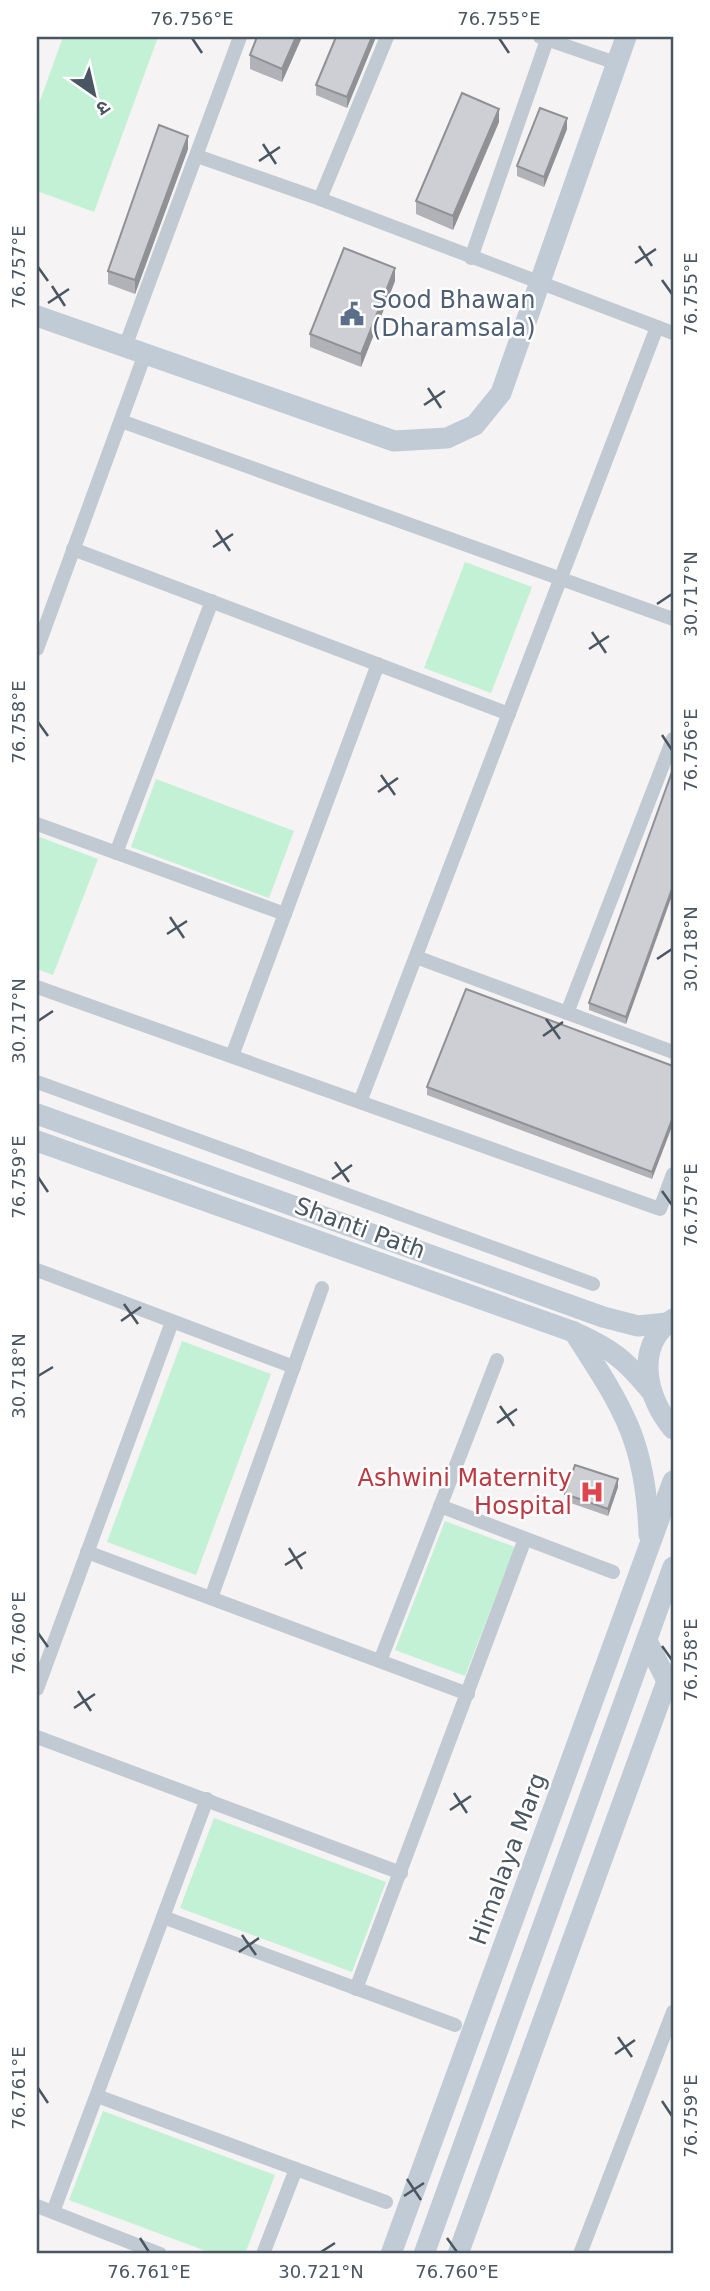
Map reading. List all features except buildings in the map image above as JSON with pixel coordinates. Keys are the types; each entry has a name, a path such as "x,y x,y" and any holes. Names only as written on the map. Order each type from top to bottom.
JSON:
{"main road":[{"path":"37,316 394,441 447,438 475,425 501,393 626,37"},
{"path":"37,1114 603,1317 638,1326 670,1321"},
{"name":"Shanti Path","path":"37,1141 574,1332 611,1348 628,1363 650,1390"},
{"path":"670,1321 650,1354 647,1370 650,1390 659,1413 673,1429"},
{"path":"574,1332 607,1381 636,1436 647,1484 650,1547"},
{"name":"Himalaya Marg","path":"391,2254 673,1481"},
{"path":"424,2254 673,1567"},
{"path":"458,2254 667,1681 647,1641"}],"street":[{"path":"37,649 121,421 135,351 197,156 240,37"},
{"path":"320,199 387,37"},
{"path":"471,258 543,38 617,63"},
{"path":"197,156 320,199 673,333"},
{"path":"360,1102 657,327"},
{"path":"121,421 673,618"},
{"path":"74,549 509,714"},
{"path":"116,853 212,601"},
{"path":"232,1056 378,664"},
{"path":"567,1013 673,739"},
{"path":"37,824 285,914"},
{"path":"416,957 673,1052"},
{"path":"37,987 660,1209 673,1174"},
{"path":"37,1082 593,1284"},
{"path":"37,1270 294,1367"},
{"path":"211,1598 322,1288"},
{"path":"37,1689 172,1322"},
{"path":"380,1661 497,1360"},
{"path":"440,1506 613,1572"},
{"path":"356,1989 525,1539"},
{"path":"87,1552 468,1694"},
{"path":"37,1737 401,1873"},
{"path":"53,2213 207,1799"},
{"path":"163,1917 455,2025"},
{"path":"580,2254 673,2012"},
{"path":"97,2096 386,2202"},
{"path":"263,2254 296,2169"},
{"path":"37,2206 160,2254"}],"green space":[{"path":"63,37 158,37 94,212 37,191 37,109"},
{"path":"465,562 532,587 491,693 424,668"},
{"path":"156,779 294,831 269,898 131,847"},
{"path":"37,836 98,859 53,975 37,969"},
{"path":"182,1341 271,1374 196,1575 107,1542"},
{"path":"445,1521 515,1547 465,1676 395,1650"},
{"path":"214,1818 386,1882 352,1972 180,1908"},
{"path":"103,2111 275,2175 245,2254 214,2254 69,2200"}],"place":[{"name":"Sood Bhawan (Dharamsala)","path":"352,314"},
{"name":"Ashwini Maternity Hospital","path":"592,1492"}]}
